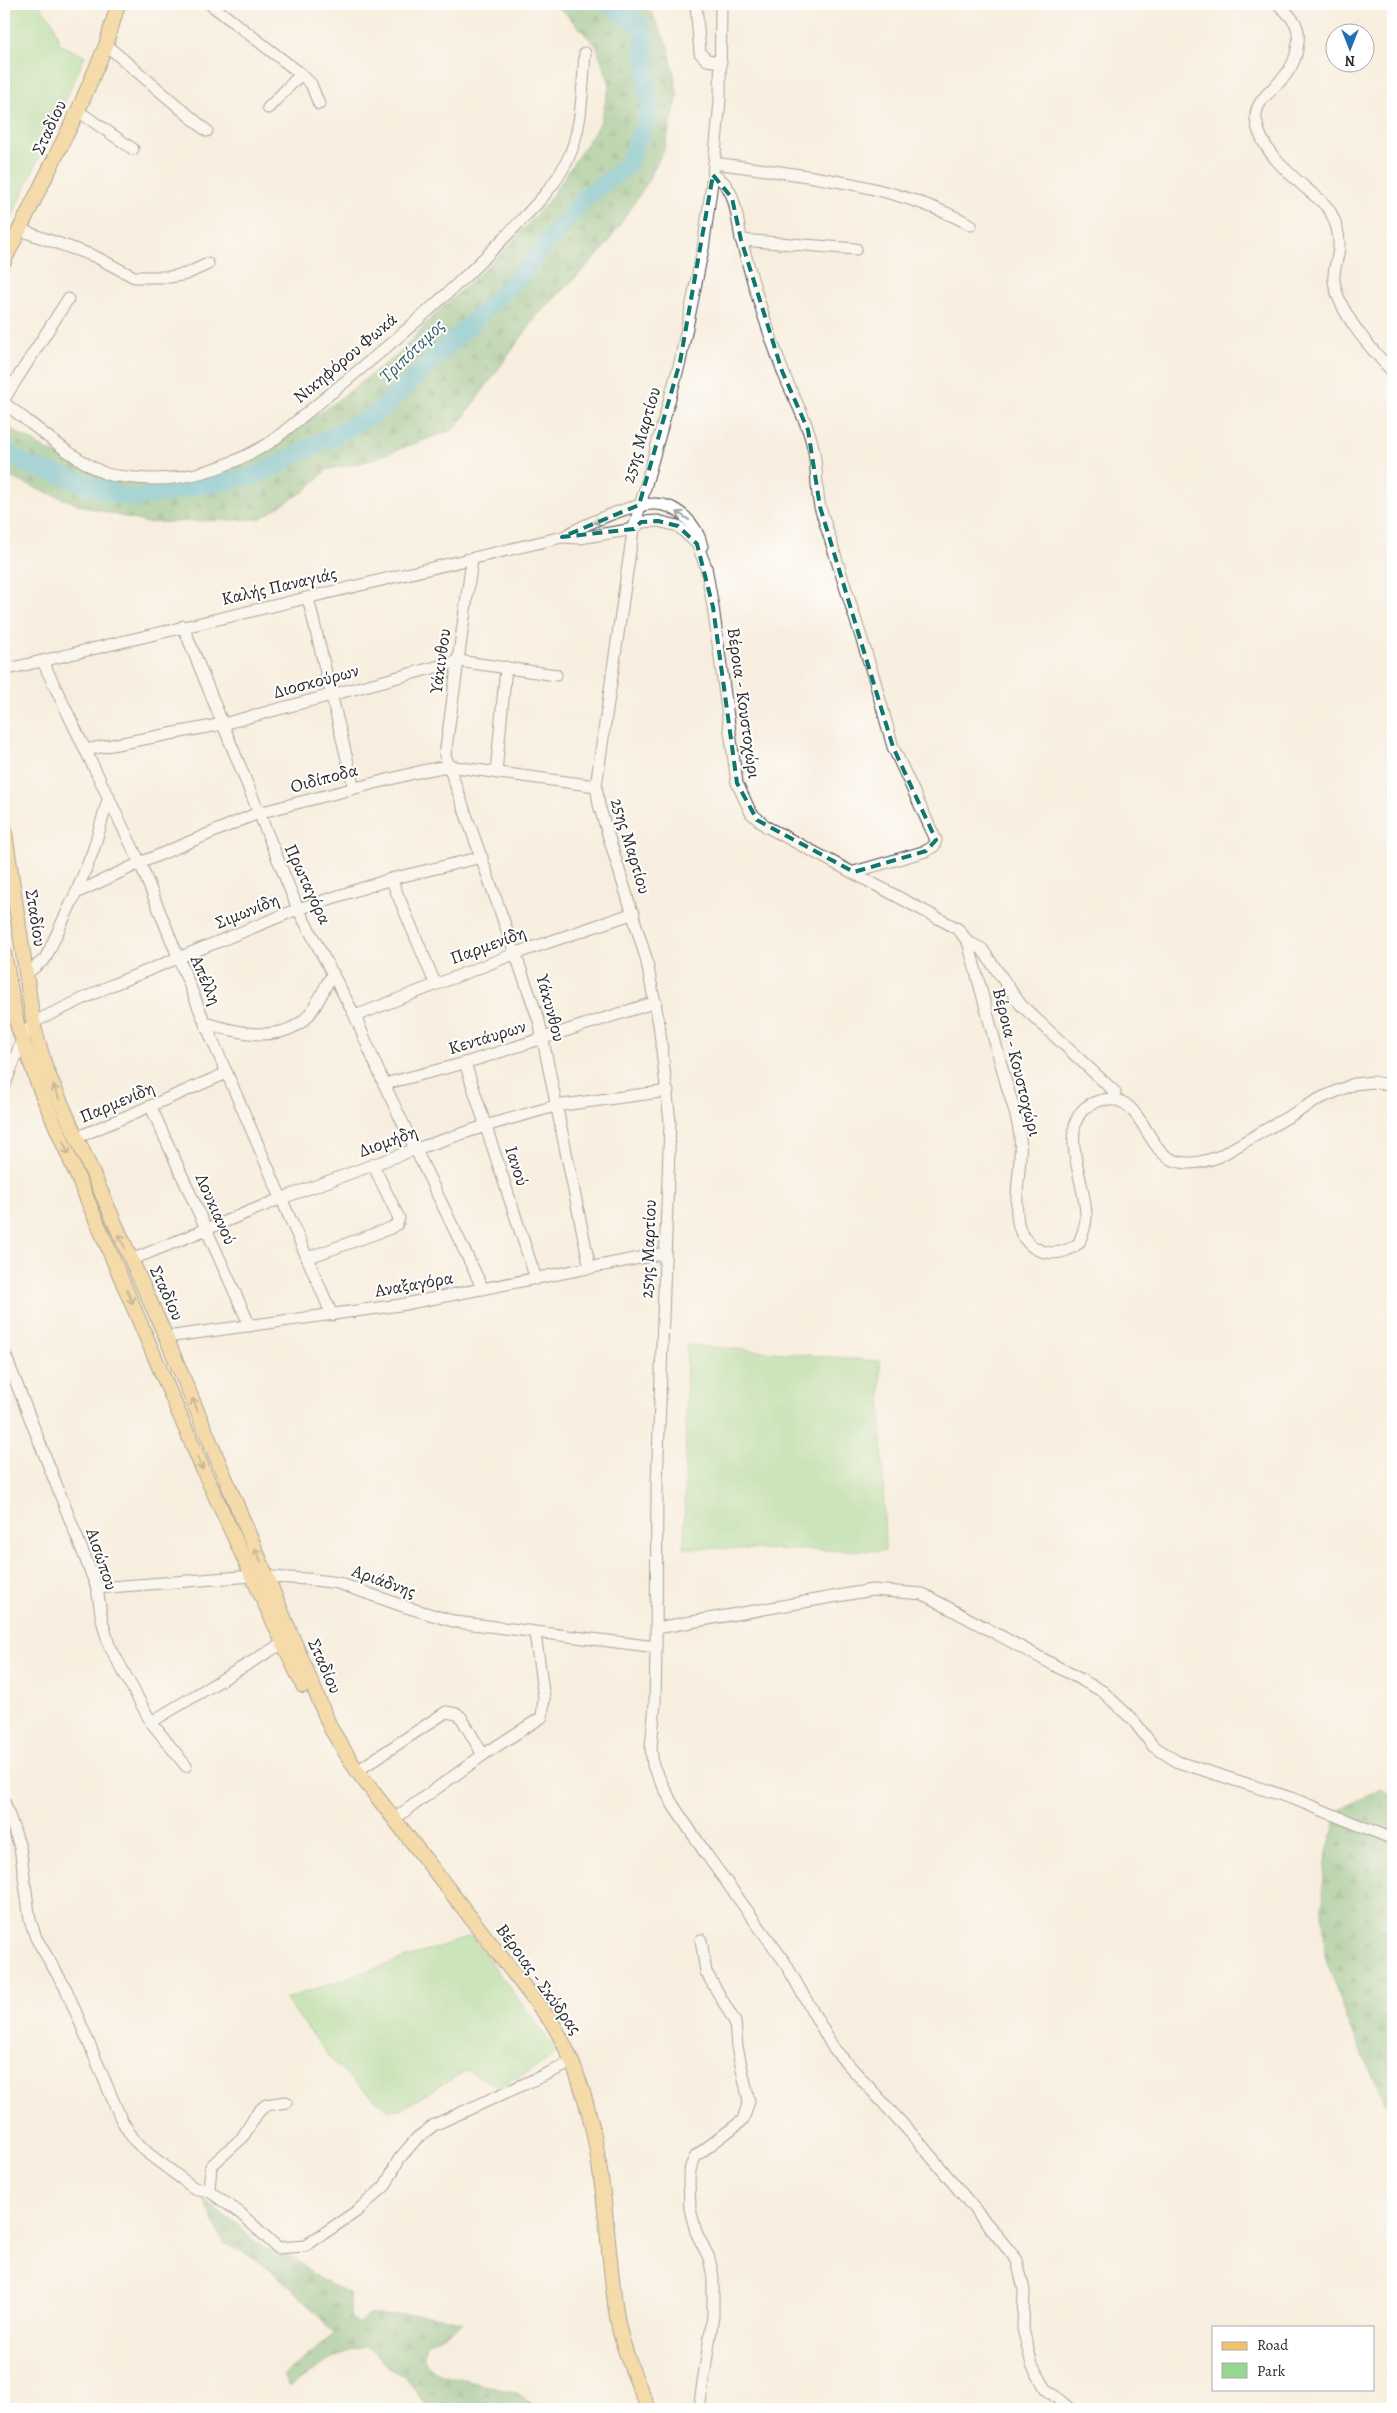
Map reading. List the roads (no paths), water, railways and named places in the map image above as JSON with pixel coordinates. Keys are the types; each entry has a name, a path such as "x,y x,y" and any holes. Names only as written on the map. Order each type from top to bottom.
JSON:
{"main road":[{"name":"Σταδίου","path":"4,261 78,111 106,45 118,4"},
{"name":"Σταδίου","path":"4,826 34,1022 46,1069 166,1337 331,1729"},
{"name":"Σταδίου","path":"4,952 6,982 22,1040 40,1087 205,1474 320,1719 331,1729"},
{"name":"Βέροιας - Σκύδρας","path":"331,1729 357,1771 553,2024 572,2062 585,2096 595,2142 618,2324 631,2366 649,2409"}],"street":[{"path":"210,4 301,74 311,84 320,104"},
{"path":"696,4 700,52 707,60 721,62"},
{"name":"25ης Μαρτίου","path":"721,4 721,62 714,169 692,311 680,362 639,505 634,529 596,786 599,805 634,913 656,1002 668,1091 670,1122 657,1486 657,1628 651,1752 652,1766 665,1791 706,1854 784,1961 834,2049 919,2142 1017,2260 1024,2290 1023,2329 1032,2365 1046,2388 1070,2409"},
{"path":"1278,4 1299,29 1299,39 1295,58 1287,74 1259,104 1256,114 1257,130 1268,148 1288,172 1329,209 1336,225 1339,242 1334,268 1337,294 1362,337 1393,372"},
{"path":"106,45 207,131"},
{"name":"Νικηφόρου Φωκά","path":"4,403 55,442 105,474 141,479 178,478 220,468 245,458 278,436 466,278 539,201 567,161 580,120 585,53"},
{"path":"268,108 301,74"},
{"path":"78,111 133,149"},
{"path":"714,169 831,180 906,197 931,205 971,225"},
{"path":"714,169 732,198 741,240 782,371 813,446 820,507 874,678 893,747 936,840 934,846 926,851 854,872"},
{"path":"20,230 94,256 134,277 170,277 186,274 208,264"},
{"path":"741,240 856,249"},
{"path":"4,399 68,299"},
{"name":"Βέροια - Κουστοχώρι","path":"639,505 659,504 675,510 690,520 700,539 713,607 737,784 745,805 757,820 767,827 947,922 958,929 968,942 1020,1136 1020,1173 1016,1200 1018,1223 1022,1236 1038,1249 1047,1253 1060,1253 1079,1243 1087,1219 1074,1146 1076,1119 1086,1106 1112,1100"},
{"name":"Καλής Παναγιάς","path":"4,670 43,662 183,626 472,560 562,537 577,529 639,505"},
{"name":"Βέροια - Κουστοχώρι","path":"634,529 641,522 674,524 693,539 702,555"},
{"name":"Καλής Παναγιάς","path":"562,537 580,538 634,529"},
{"name":"Υάκινθου","path":"448,766 445,755 472,560"},
{"path":"308,598 354,788"},
{"name":"Πρωταγόρα","path":"183,626 298,909 355,1016 384,1084 483,1289"},
{"name":"Διοσκούρων","path":"85,750 222,724 458,660 556,675"},
{"name":"Απέλλη","path":"43,662 140,863 205,1023 332,1315"},
{"path":"496,773 506,667"},
{"name":"Οιδίποδα","path":"76,893 140,863 258,814 354,788 448,766 596,786"},
{"name":"Υάκυνθου","path":"448,766 534,1003 590,1268"},
{"path":"26,974 45,959 76,893 92,851 109,796"},
{"name":"Σιμωνίδη","path":"34,1022 112,985 298,909 391,879 482,857"},
{"path":"391,879 435,983"},
{"name":"Παρμενίδη","path":"355,1016 435,983 516,953 634,913"},
{"path":"968,942 982,949 1020,1005 1116,1092 1112,1100 1125,1103 1131,1109 1168,1157 1183,1162 1201,1162 1218,1157 1322,1098 1354,1084 1373,1082 1393,1086"},
{"path":"205,1023 254,1034 274,1033 293,1027 305,1019 333,973"},
{"name":"Κεντάυρων","path":"384,1084 465,1063 656,1002"},
{"path":"4,1085 22,1040 34,1022"},
{"name":"Ιανού","path":"465,1063 536,1279"},
{"name":"Παρμενίδη","path":"76,1138 227,1073"},
{"name":"Διομήδη","path":"131,1260 280,1199 485,1126 556,1106 668,1091"},
{"name":"Λουκιανού","path":"151,1107 250,1326"},
{"path":"307,1258 391,1228 397,1224 399,1218 373,1165"},
{"name":"Αναξαγόρα","path":"166,1337 332,1315 483,1289 665,1253"},
{"name":"Αισώπου","path":"4,1352 97,1588 102,1620 109,1645 151,1722 186,1766"},
{"name":"Αριάδνης","path":"97,1588 253,1576 338,1583 406,1608 456,1622 656,1647"},
{"path":"657,1628 872,1590 922,1594 1102,1691 1133,1720 1153,1746 1178,1762 1294,1799 1393,1839"},
{"path":"394,1819 482,1755 536,1722 543,1715 544,1698 535,1633"},
{"path":"151,1722 283,1643"},
{"path":"357,1771 446,1712 457,1714 461,1717 482,1755"},
{"path":"4,1800 20,1846 30,1920 36,1938 66,1989 121,2119 134,2140 150,2155 194,2188 209,2191 240,2213 278,2248 304,2246 357,2211 385,2186 399,2159 417,2138 434,2125 572,2062"},
{"path":"699,2409 713,2316 713,2277 708,2258 696,2232 690,2208 690,2172 696,2156 743,2120 749,2101 737,2047 735,2022 706,1972 701,1940"},
{"path":"209,2191 211,2166 242,2138 258,2112 266,2105 286,2102"}],"waterway":[{"name":"Τριπόταμος","path":"4,450 26,464 132,499 255,476 379,412 524,272 583,199 627,166 649,114 643,27 608,4"}]}
